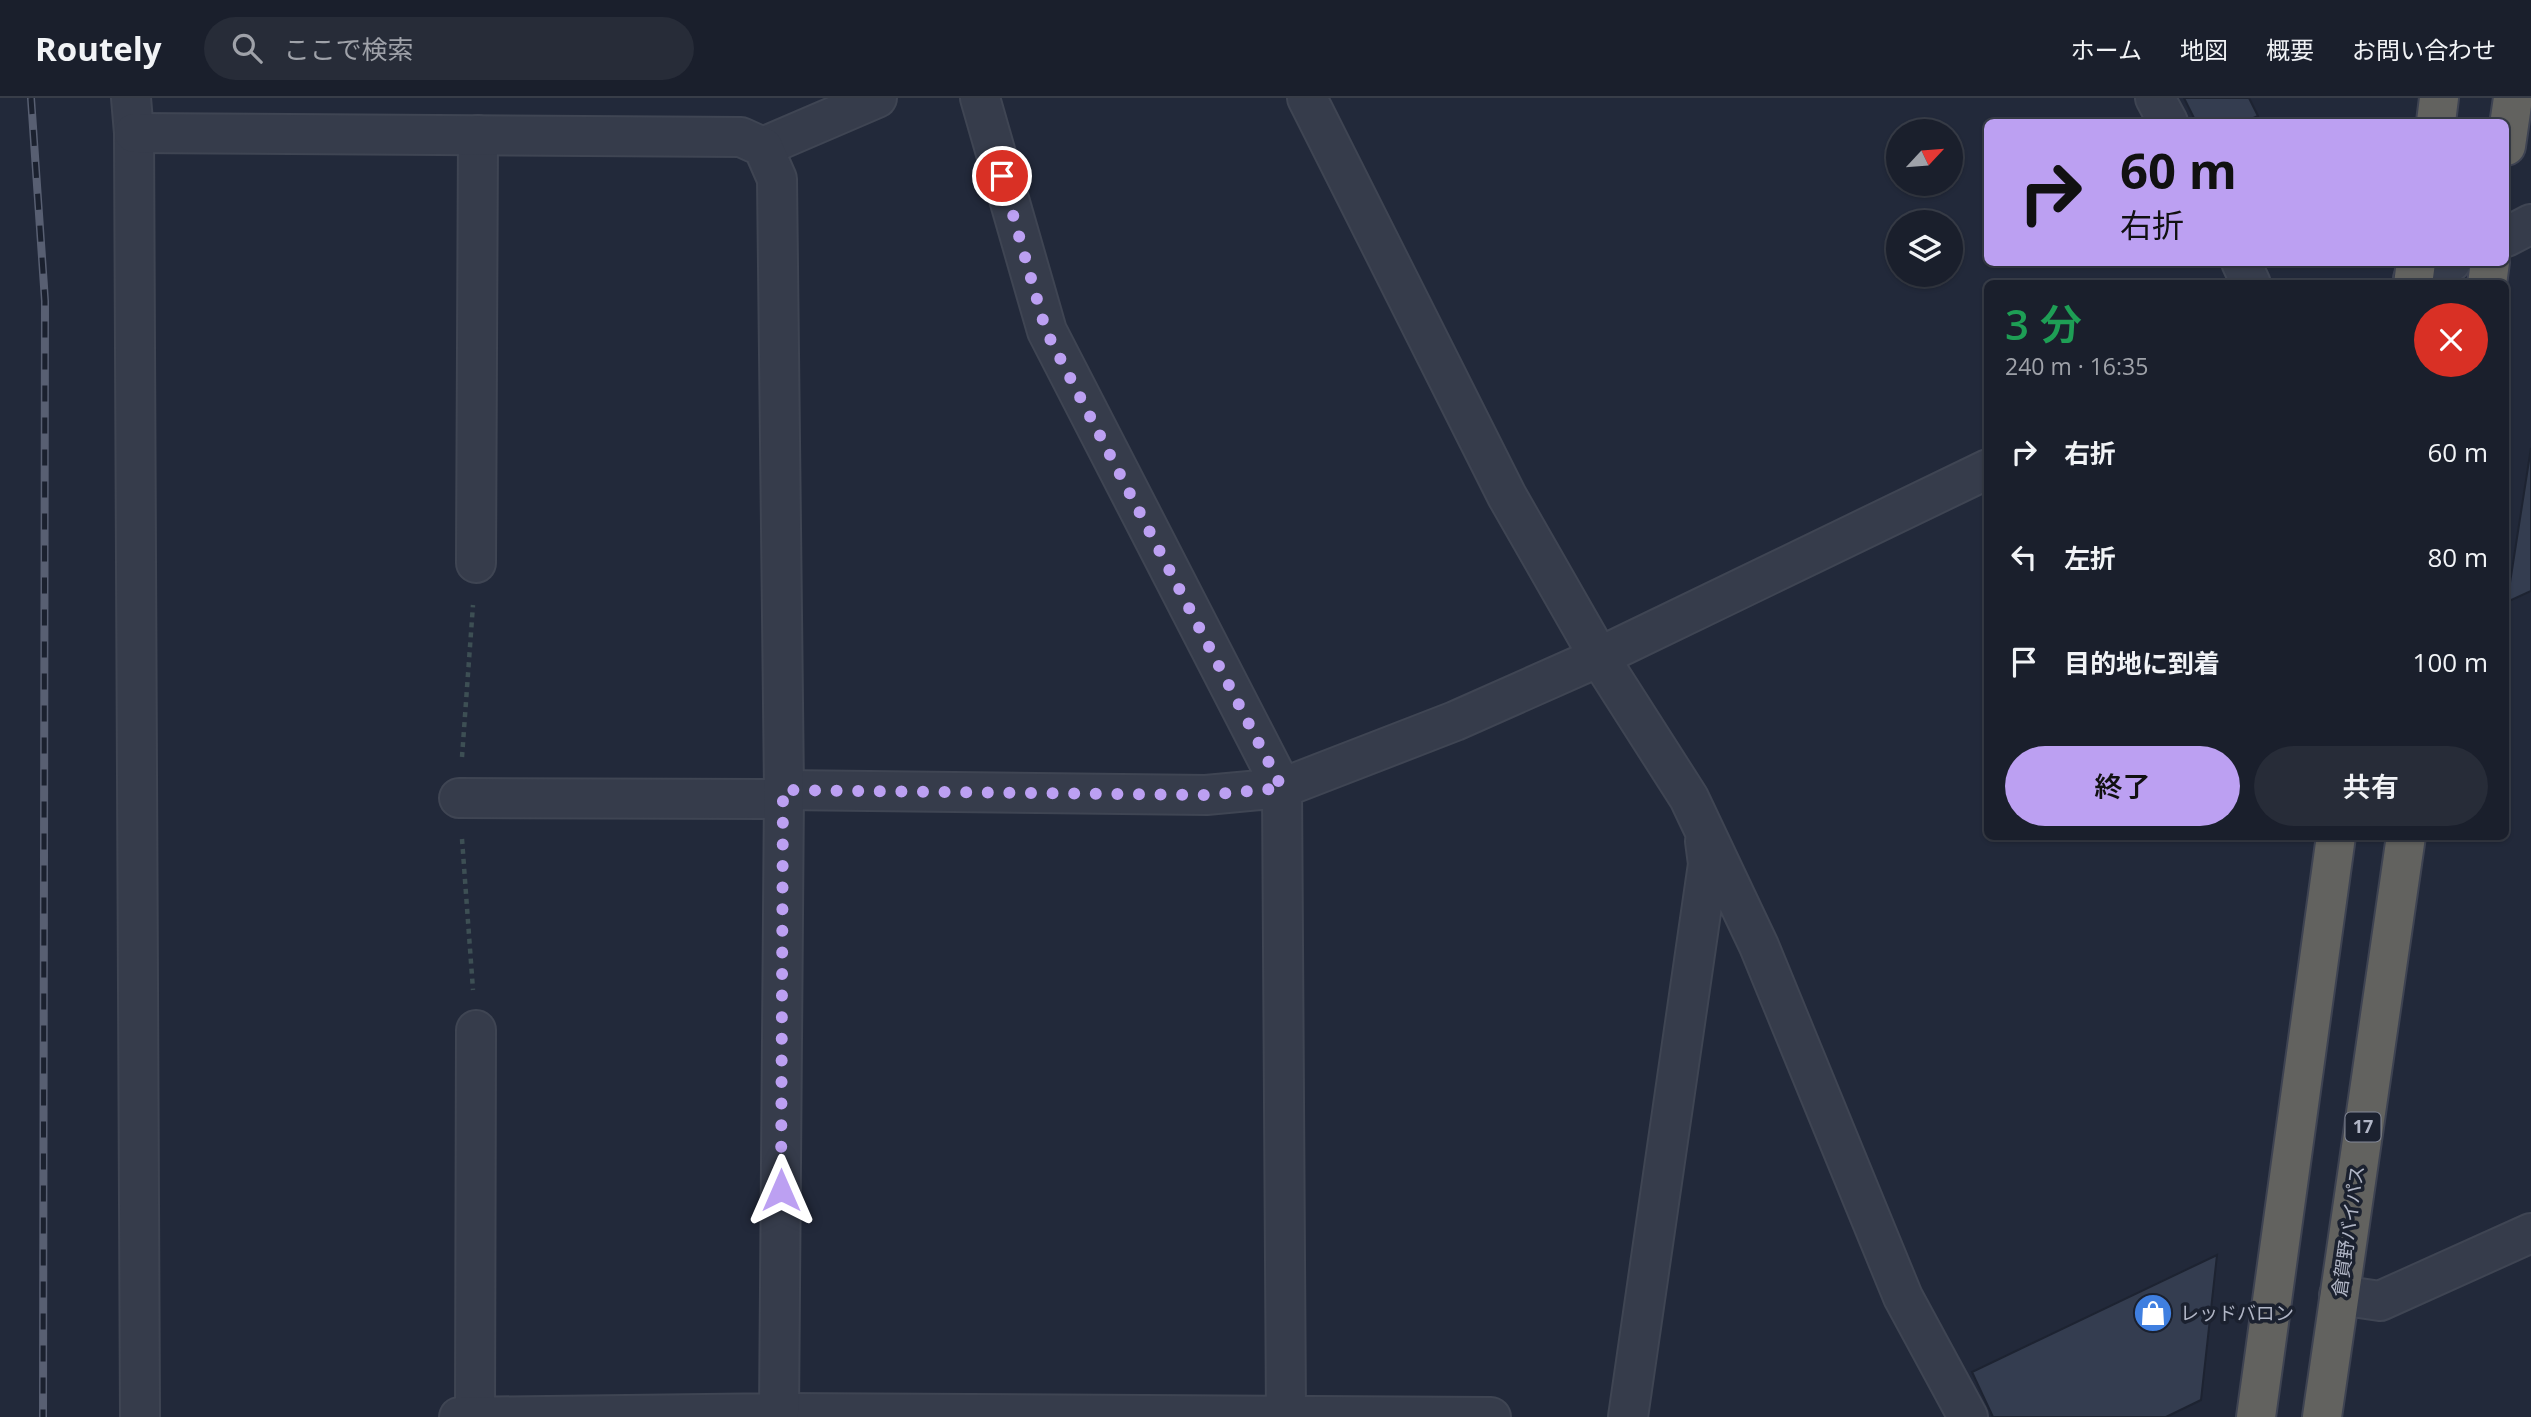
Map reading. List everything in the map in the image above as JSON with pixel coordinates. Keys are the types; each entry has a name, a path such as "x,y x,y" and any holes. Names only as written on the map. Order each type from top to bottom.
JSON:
{"highway":[{"path":"2436,119 2439,98"},
{"path":"2509,125 2513,98"},
{"path":"2256,1417 2335,840"},
{"name":"倉賀野バイパス","path":"2322,1417 2405,840"}],"street":[{"path":"763,147 877,98"},
{"path":"980,98 1046,331 1282,788 1286,1416"},
{"path":"1307,98 1507,496 1599,657 1689,798 1759,946 1903,1297 1968,1417"},
{"path":"2155,98 2166,119"},
{"path":"140,1417 132,116 478,135 741,137 763,147 777,179 783,795 779,1415"},
{"path":"477,563 478,135"},
{"path":"2509,235 2531,224"},
{"path":"2411,277 2440,266"},
{"path":"459,798 1206,795 1282,788 1455,721 1599,657 1984,471"},
{"path":"1628,1417 1708,864 1704,832"},
{"path":"475,1417 476,1030"},
{"path":"2339,1295 2380,1301 2531,1234"},
{"path":"459,1417 1492,1417"}],"building":[{"path":"2184,98 2249,98 2258,116 2251,119 2194,119"},
{"path":"2531,448 2531,591 2509,601"},
{"name":"レッドバロン","path":"2217,1255 2201,1400 2166,1417 1993,1417 1972,1372"}],"railway":[{"path":"31,98 45,301 43,1417"}],"place":[{"name":"レッドバロン","path":"2153,1313"}],"route":[{"path":"781,1190 783,790 1206,795 1282,788 1046,331 1002,176"}]}
